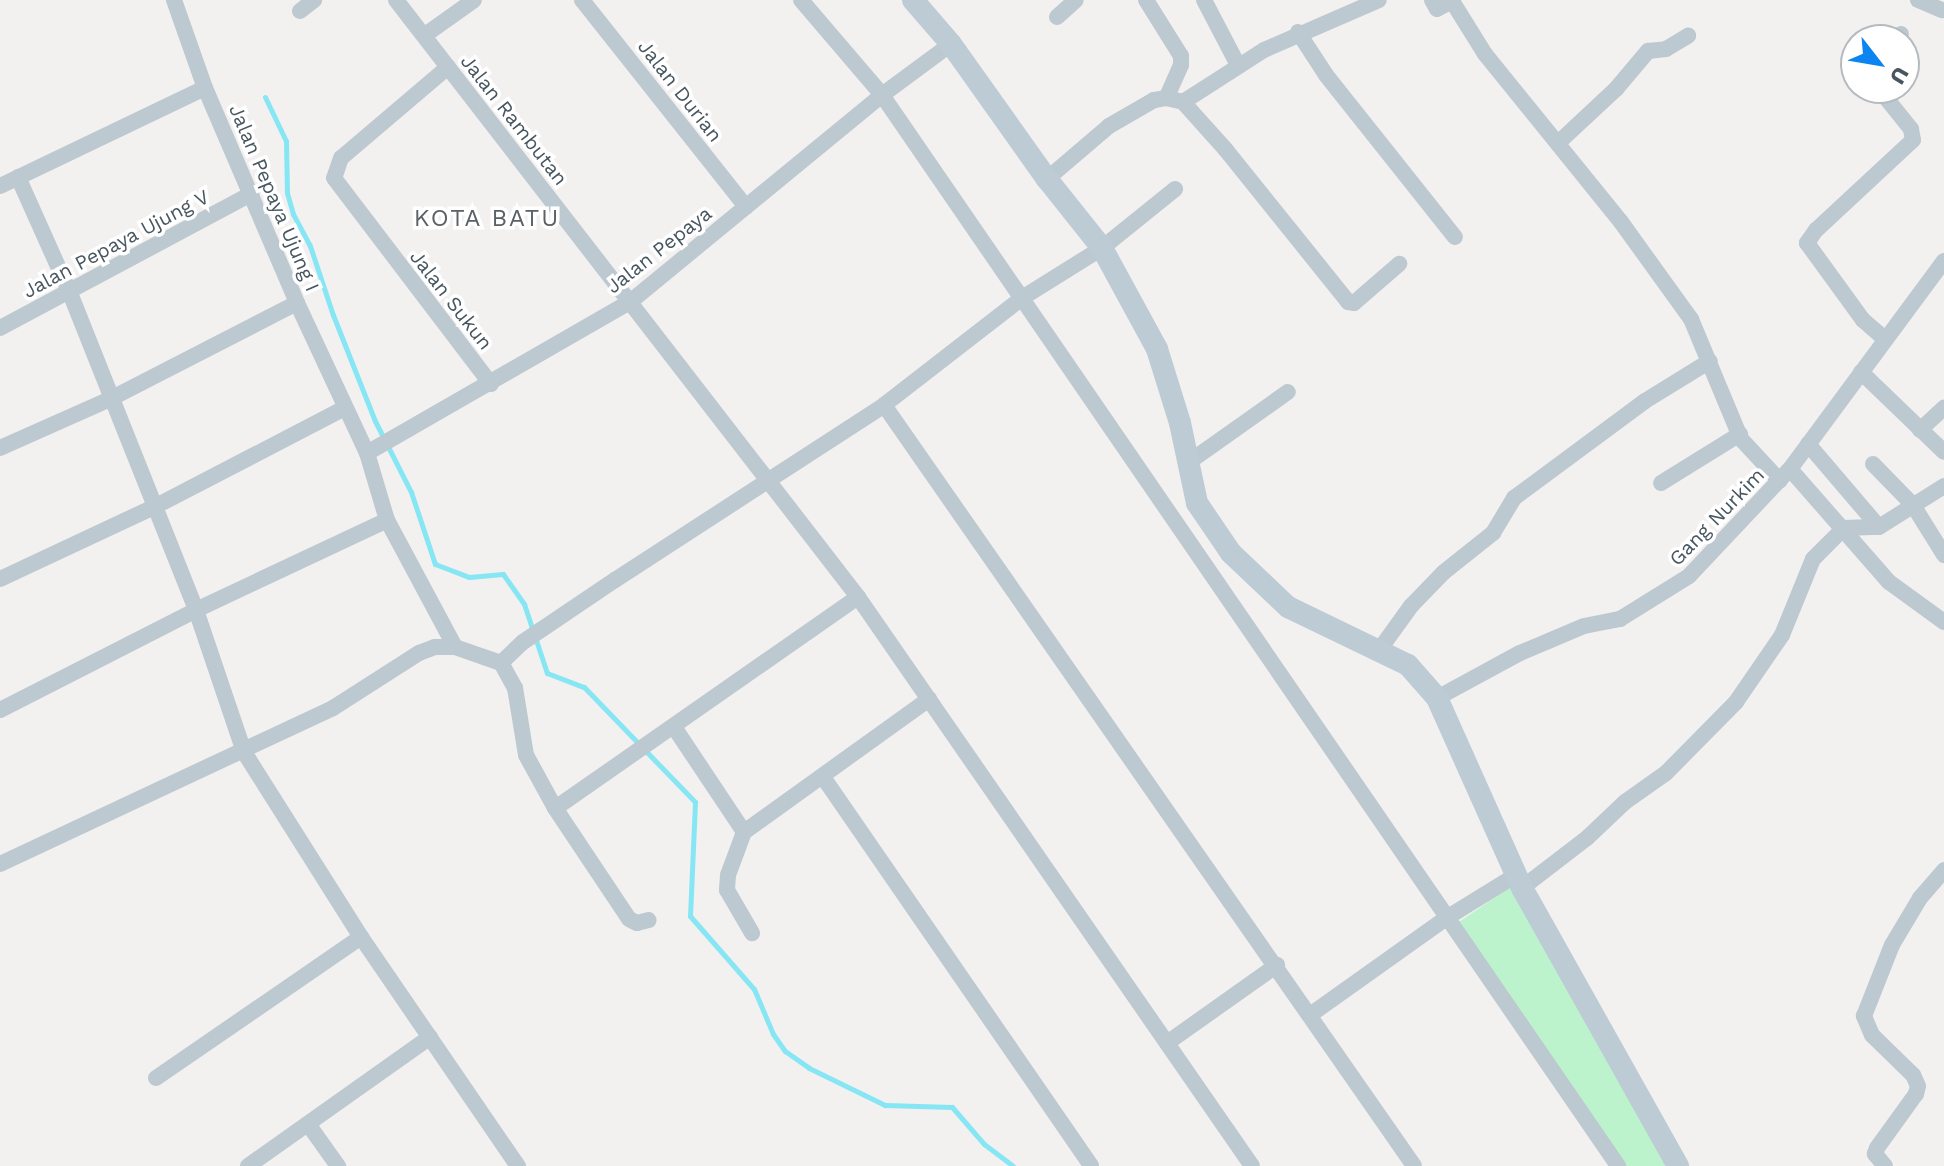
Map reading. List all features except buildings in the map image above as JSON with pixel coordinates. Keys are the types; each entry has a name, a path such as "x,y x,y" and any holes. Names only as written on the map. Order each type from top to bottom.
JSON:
{"main road":[{"path":"913,0 951,44 1047,179 1102,248 1157,349 1189,462 1197,503 1245,569 1288,607 1326,628 1380,649 1416,671 1437,698 1519,882 1678,1166"}],"street":[{"name":"Jalan Pepaya Ujung I","path":"174,0 205,88 343,409 373,450 387,520 455,647"},
{"path":"300,11 314,0"},
{"name":"Jalan Rambutan","path":"396,0 770,479 858,597 1252,1166"},
{"path":"425,35 474,0"},
{"name":"Jalan Durian","path":"582,0 746,207"},
{"path":"801,0 882,95 1618,1166"},
{"path":"1057,17 1076,0"},
{"path":"1146,0 1181,56 1181,65 1166,98"},
{"path":"1204,0 1238,65"},
{"path":"1183,102 1238,65 1298,32 1355,13 1379,0"},
{"path":"1918,0 1942,10"},
{"path":"1435,4 1452,1 1485,54 1621,222 1691,319 1744,443 1844,528 1889,582 1944,623 1944,640"},
{"path":"1298,32 1326,75 1455,237"},
{"path":"1558,143 1616,89 1648,51 1666,49 1688,36"},
{"name":"Jalan Pepaya","path":"373,450 630,302 882,95 951,44"},
{"name":"Jalan Sukun","path":"448,67 341,158 334,178 491,384"},
{"path":"0,186 205,88"},
{"path":"1047,179 1109,126 1154,100 1166,98 1183,102 1226,150 1348,302 1354,303 1399,264"},
{"path":"1884,338 1863,320 1807,243 1816,230 1913,140 1911,129 1891,104"},
{"path":"18,177 70,293 196,610 244,752 361,937 518,1166"},
{"path":"501,663 523,642 884,405 1022,298 1102,248 1175,189"},
{"name":"Jalan Pepaya Ujung V","path":"0,328 251,194"},
{"name":"Gang Nurkim","path":"1437,698 1520,653 1584,626 1620,619 1673,590 1706,561 1785,475 1944,261"},
{"path":"0,448 110,399 297,303"},
{"path":"1380,649 1422,595 1493,533 1514,498 1645,401 1710,361"},
{"path":"1861,372 1944,452"},
{"path":"1189,462 1288,392"},
{"path":"884,405 1277,965 1414,1166"},
{"path":"1920,430 1944,408"},
{"path":"0,579 154,507 343,409"},
{"path":"1661,483 1740,434"},
{"path":"1808,444 1879,527"},
{"path":"1873,464 1913,505 1944,555"},
{"path":"1310,1015 1448,917 1519,882 1587,838 1625,802 1666,773 1736,702 1782,635 1813,559 1844,528 1879,527 1944,486"},
{"path":"0,710 196,610 387,520"},
{"path":"555,808 858,597"},
{"path":"0,864 333,708 419,653 435,647 455,647 501,663 515,688 526,755 555,808 629,919 637,923 649,920"},
{"path":"752,933 727,890 728,875 744,832 929,699"},
{"path":"674,727 744,832"},
{"path":"823,777 1091,1166"},
{"path":"1885,1166 1875,1154 1877,1148 1916,1094 1918,1086 1913,1075 1872,1035 1864,1016 1869,996 1892,945 1920,898 1944,870"},
{"path":"156,1078 361,937"},
{"path":"1167,1043 1277,965"},
{"path":"248,1166 430,1037"},
{"path":"308,1124 338,1166"}],"green space":[{"path":"1516,883 1668,1166 1621,1166 1459,922"}],"waterway":[{"path":"265,97 286,141 287,193 293,214 310,246 333,315 375,421 411,492 435,564 469,577 503,574 524,604 547,673 584,687 695,802 690,916 754,989 773,1034 785,1051 809,1068 885,1105 952,1107 984,1144 1013,1166"}],"district":[{"name":"KOTA BATU","path":"487,219"}]}
